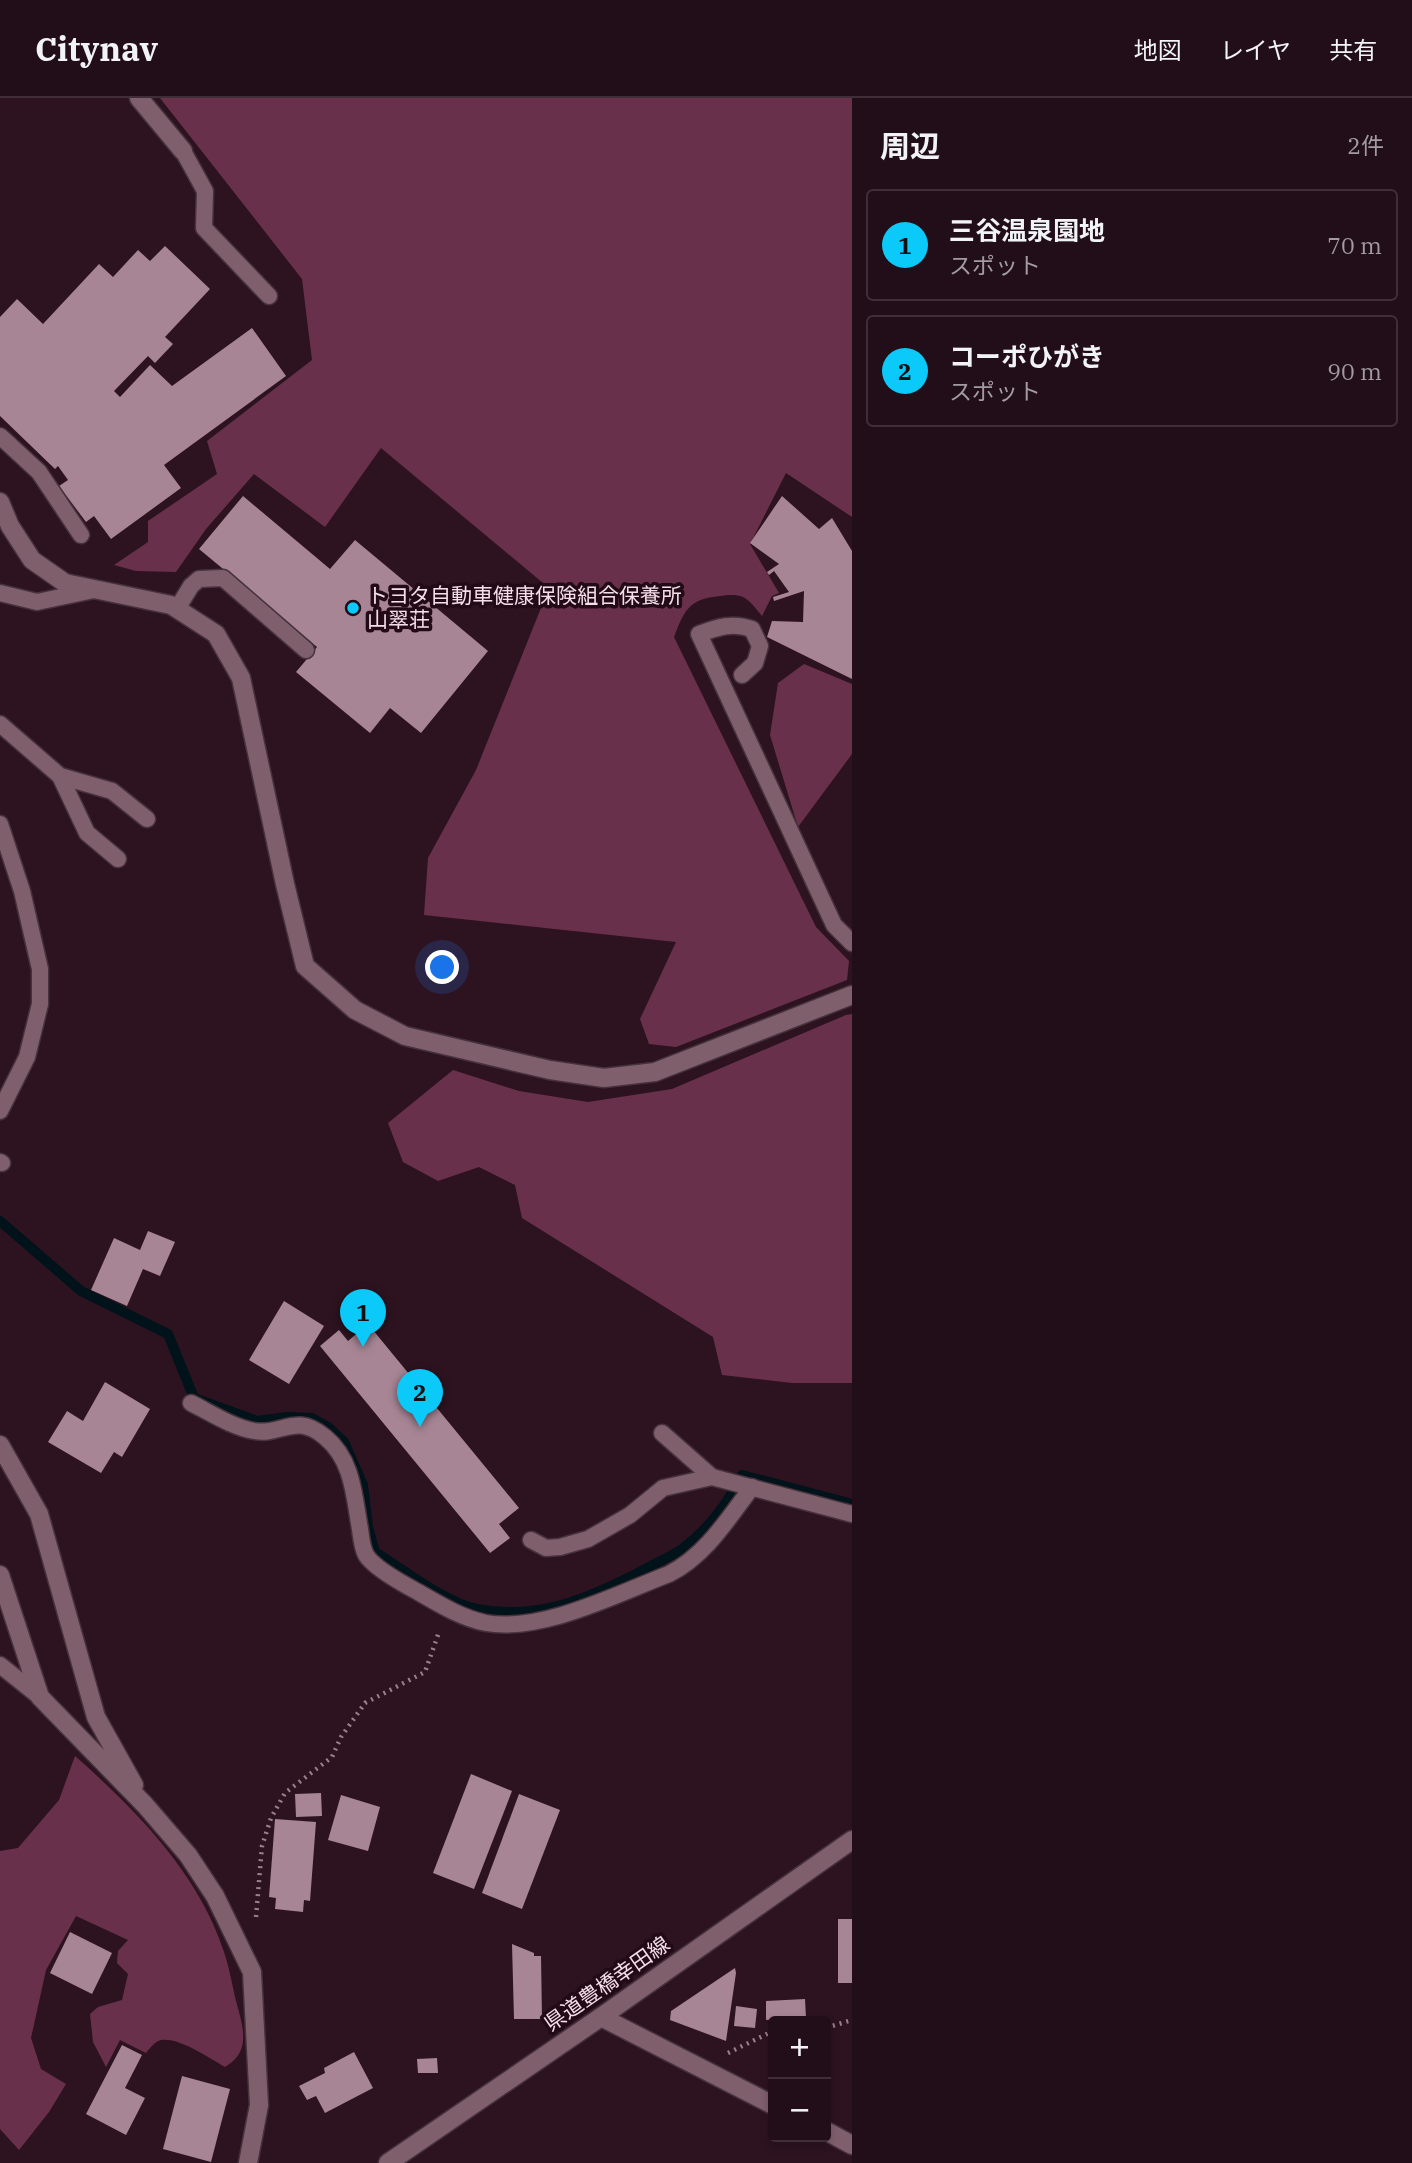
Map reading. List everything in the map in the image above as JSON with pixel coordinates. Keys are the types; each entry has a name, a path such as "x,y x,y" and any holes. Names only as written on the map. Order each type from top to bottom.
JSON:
{"street":[{"path":"139,98 183,151"},
{"path":"0,502 10,526 33,560 65,583 171,605 216,634 242,678 285,884 306,966 355,1010 405,1036 550,1070 604,1078 655,1072 852,995"},
{"path":"0,1446 39,1514 96,1717 145,1805"},
{"path":"0,1575 40,1697 145,1805 188,1854 215,1896 252,1972 259,2105 248,2163"},
{"name":"県道豊橋幸田線","path":"388,2163 601,2018 852,1840"},
{"path":"601,2018 768,2103"},
{"path":"831,2134 852,2145"}],"lane":[{"path":"183,151 205,191 204,228 269,296"},
{"path":"0,436 38,472 80,535"},
{"path":"177,609 191,586 199,579 223,578 306,650"},
{"path":"0,593 37,602 97,590"},
{"path":"742,675 755,663 760,646 752,629 738,624 699,634 834,925 852,943"},
{"path":"0,724 60,776 87,833 118,859"},
{"path":"60,776 113,791 147,820"},
{"path":"0,824 23,891 40,969 40,1004 27,1057 0,1111"},
{"path":"191,1403 244,1429 259,1432 289,1426 310,1426 327,1438 343,1459 352,1479 366,1555 399,1581 447,1608 484,1623 524,1625 558,1617 684,1567 698,1555 749,1486"},
{"path":"663,1433 719,1479"},
{"path":"531,1540 547,1548 588,1539 630,1515 663,1488 719,1479 852,1514"},
{"path":"0,1665 40,1697"}],"path":[{"path":"256,1924 262,1846 271,1818 285,1793 332,1757 341,1737 365,1703 425,1672 447,1608"},
{"path":"831,2025 852,2020"},
{"path":"706,2072 720,2057 768,2033"}],"shaded area":[{"path":"160,98 852,98 852,517 786,473 750,544 779,593 772,596 762,616 748,600 740,596 726,595 701,600 685,613 674,637 816,927 849,961 847,980 676,1047 649,1044 640,1019 676,942 424,915 428,858 476,770 549,588 381,448 325,527 254,474 206,529 176,572 136,571 114,565 148,542 148,521 217,474 207,441 312,360 302,279"},
{"path":"804,664 852,684 852,754 798,827 770,735 778,683"},
{"path":"852,1014 852,1383 792,1383 722,1375 713,1337 522,1218 515,1185 479,1167 438,1181 403,1162 388,1123 453,1070 519,1091 588,1102 672,1089"},
{"path":"75,1756 120,1798 162,1843 197,1894 212,1921 225,1955 243,2029 242,2046 234,2061 225,2067 192,2048 173,2041 158,2041 146,2053 120,2040 106,2067 93,2042 90,2014 98,2007 122,2000 128,1974 117,1963 118,1951 128,1940 76,1916 46,1970 31,2038 41,2069 66,2084 49,2112 19,2150 0,2129 0,1851 18,1848 59,1800"}],"building":[{"path":"165,246 210,289 165,337 173,344 155,363 148,356 114,391 120,397 150,365 172,386 252,328 286,376 164,465 181,488 111,539 94,516 86,522 59,486 68,480 58,466 55,469 0,416 0,317 17,299 43,324 99,264 113,277 138,250 150,261"},
{"name":"トヨタ自動車健康保険組合保養所 山翠荘","path":"243,496 330,569 355,540 488,651 421,733 390,708 370,733 296,672 317,647 199,549"},
{"path":"782,496 819,529 832,518 852,551 852,679 767,637 772,621 803,622 804,591 774,601 773,597 789,592 774,571 769,575 767,572 779,564 750,543"},
{"path":"148,1231 175,1242 160,1276 143,1269 127,1306 91,1290 114,1238 140,1250"},
{"path":"284,1301 324,1326 289,1384 249,1360"},
{"path":"368,1324 519,1508 499,1524 510,1538 490,1553 320,1346 339,1330 348,1341"},
{"path":"105,1382 150,1409 122,1457 114,1452 101,1473 48,1442 67,1411 83,1421"},
{"path":"471,1774 512,1791 474,1889 433,1873"},
{"path":"321,1793 322,1816 296,1817 295,1794"},
{"path":"519,1794 560,1810 522,1909 482,1893"},
{"path":"341,1795 380,1807 368,1851 328,1840"},
{"path":"275,1819 316,1822 310,1901 304,1900 303,1912 275,1909 276,1898 269,1897"},
{"path":"838,1919 852,1919 852,1983 838,1983"},
{"path":"70,1932 112,1953 92,1994 50,1973"},
{"path":"512,1944 534,1953 534,1956 541,1956 542,2019 514,2019"},
{"path":"735,1968 726,2041 670,2020 671,2011"},
{"path":"805,1999 806,2016 768,2016 766,2020 766,2001"},
{"path":"736,2006 757,2009 755,2028 734,2026"},
{"path":"122,2045 142,2055 125,2088 145,2098 126,2135 86,2114"},
{"path":"354,2052 373,2088 325,2113 316,2096 307,2100 299,2086 325,2073 324,2068"},
{"path":"437,2058 438,2073 418,2073 417,2059"},
{"path":"182,2076 230,2089 211,2162 163,2149"}],"waterway":[{"path":"0,1221 81,1291 168,1334 194,1398 257,1421 288,1417 312,1418 328,1427 344,1442 363,1485 368,1527 375,1552 438,1593 465,1606 499,1612 541,1610 601,1591 672,1555 692,1541 716,1516 742,1475 852,1504"}],"place":[{"name":"トヨタ自動車健康保険組合保養所 山翠荘","path":"353,608"},
{"name":"三谷温泉園地","path":"363,1347"},
{"name":"コーポひがき","path":"420,1427"}]}
